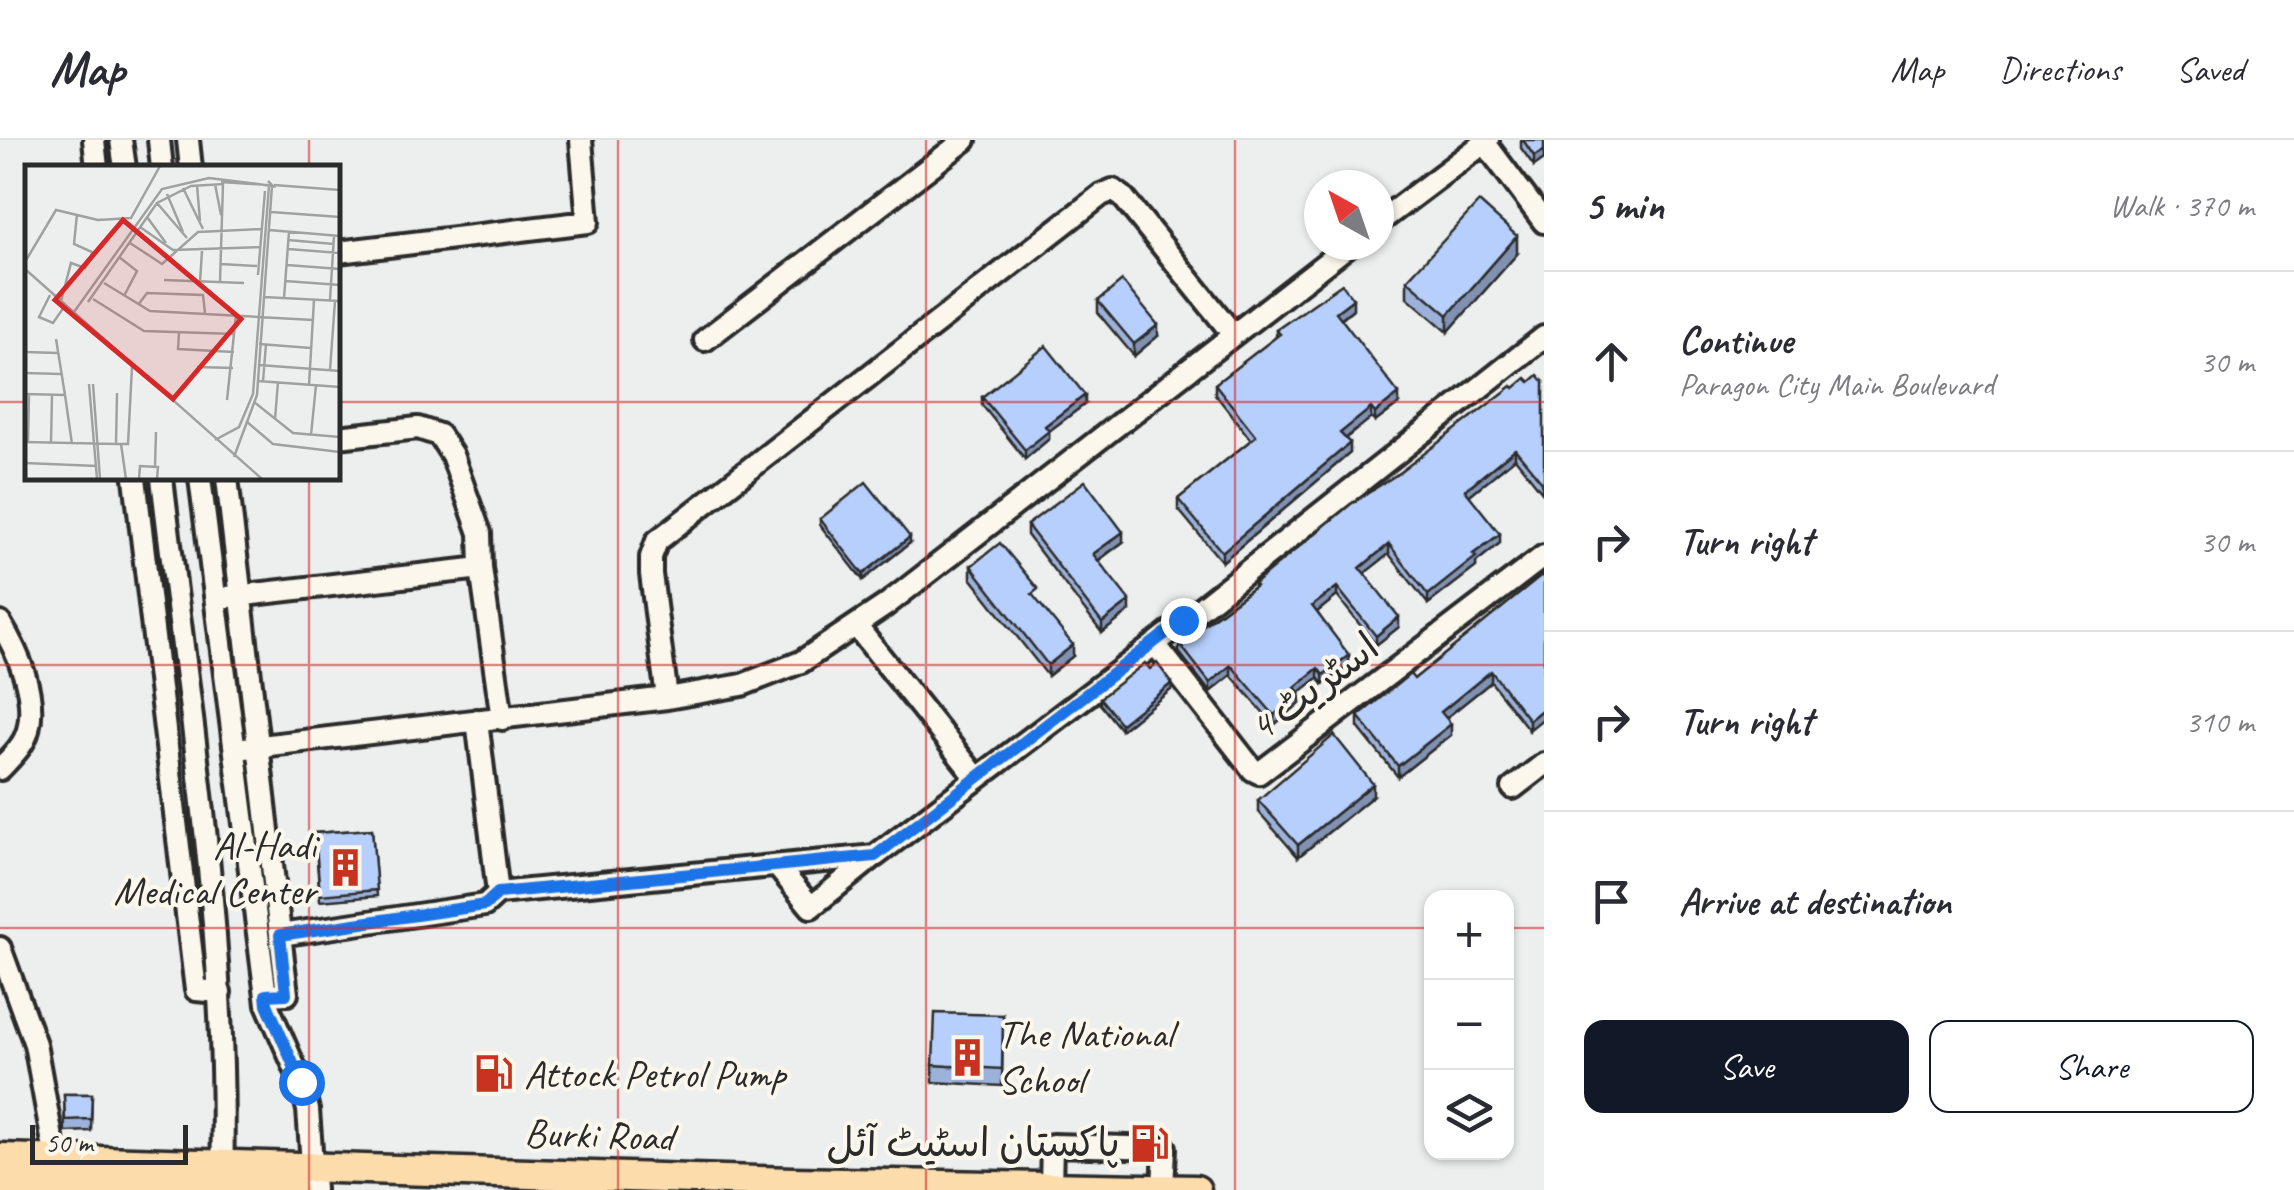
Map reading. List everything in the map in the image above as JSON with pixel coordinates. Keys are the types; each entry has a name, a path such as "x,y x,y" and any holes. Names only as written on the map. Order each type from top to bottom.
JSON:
{"main road":[{"name":"Burki Road","path":"0,1158 222,1177 292,1190"},
{"name":"Burki Road","path":"0,1184 110,1188 222,1177 1051,1185 1196,1190"}],"street":[{"path":"94,140 97,165"},
{"path":"121,140 124,165"},
{"path":"159,140 162,165"},
{"path":"188,140 191,165"},
{"path":"340,252 588,222 581,140"},
{"path":"705,340 965,140"},
{"path":"1394,211 1486,141 1544,222"},
{"path":"667,698 651,574 650,557 657,541 1101,195 1113,190 1122,197 1232,333"},
{"path":"246,748 667,698 757,680 801,662 856,627 1329,260"},
{"path":"777,866 811,907 1155,644 1544,337"},
{"path":"340,436 418,428 439,435 452,455 480,532 481,568 502,719"},
{"path":"135,480 196,990 220,992"},
{"path":"162,480 220,992 224,1082 222,1177"},
{"path":"200,480 216,598 280,935 286,994 266,995"},
{"path":"227,480 241,597 246,748 266,995 301,1082 308,1110 314,1178"},
{"name":"اسٹریٹ 4","path":"1155,644 1252,770 1259,773 1544,556"},
{"path":"216,598 481,568"},
{"path":"0,623 14,646 28,686 29,729 19,750 0,769"},
{"path":"856,627 978,778"},
{"path":"477,720 498,893"},
{"path":"1513,788 1544,764"},
{"path":"177,829 203,826"},
{"path":"280,935 485,905 498,893 875,856"},
{"path":"0,948 35,1044 56,1160"},
{"path":"1051,1185 1052,1146 1165,1148 1164,1189"}],"building":[{"path":"1523,140 1544,140 1544,150 1534,156"},
{"path":"1479,202 1517,236 1448,315 1407,280"},
{"path":"1122,281 1158,325 1134,344 1098,301"},
{"path":"1342,284 1353,299 1336,312 1399,394 1375,413 1371,408 1340,433 1350,443 1222,552 1178,499 1256,436 1215,384 1280,334 1276,330"},
{"path":"1046,346 1085,395 1045,426 1049,431 1025,450 982,397"},
{"path":"1538,375 1544,382 1544,481 1515,449 1465,490 1500,534 1473,554 1476,557 1428,595 1389,544 1360,568 1399,617 1376,636 1337,587 1312,606 1349,655 1323,675 1318,668 1295,687 1300,694 1274,715 1231,665 1210,683 1179,643 1256,586 1351,504 1399,473 1512,386 1526,378 1530,382"},
{"path":"1085,481 1123,532 1093,554 1130,601 1102,623 1027,525"},
{"path":"866,482 910,537 863,574 820,519"},
{"path":"1000,543 1038,589 1032,594 1073,645 1048,665 971,566"},
{"path":"1544,574 1544,708 1529,720 1491,671 1441,712 1451,724 1398,766 1358,716 1410,674 1414,679"},
{"path":"1145,663 1150,669 1157,663 1172,683 1121,724 1100,698"},
{"path":"1334,735 1373,784 1298,845 1258,800"},
{"name":"Al-Hadi Medical Center","path":"372,829 377,890 320,895 315,833"},
{"name":"The National School","path":"935,1013 1003,1015 1002,1069 933,1065"},
{"path":"64,1094 92,1094 91,1119 65,1120"}],"place":[{"name":"Al-Hadi Medical Center","path":"346,868"},
{"name":"The National School","path":"968,1057"},
{"name":"Attock Petrol Pump","path":"494,1074"},
{"name":"پاکستان اسٹیٹ آئل","path":"1150,1143"}],"route":[{"path":"301,1082 267,1004 266,995 286,994 280,935 485,905 498,893 875,856 1183,620"}]}
